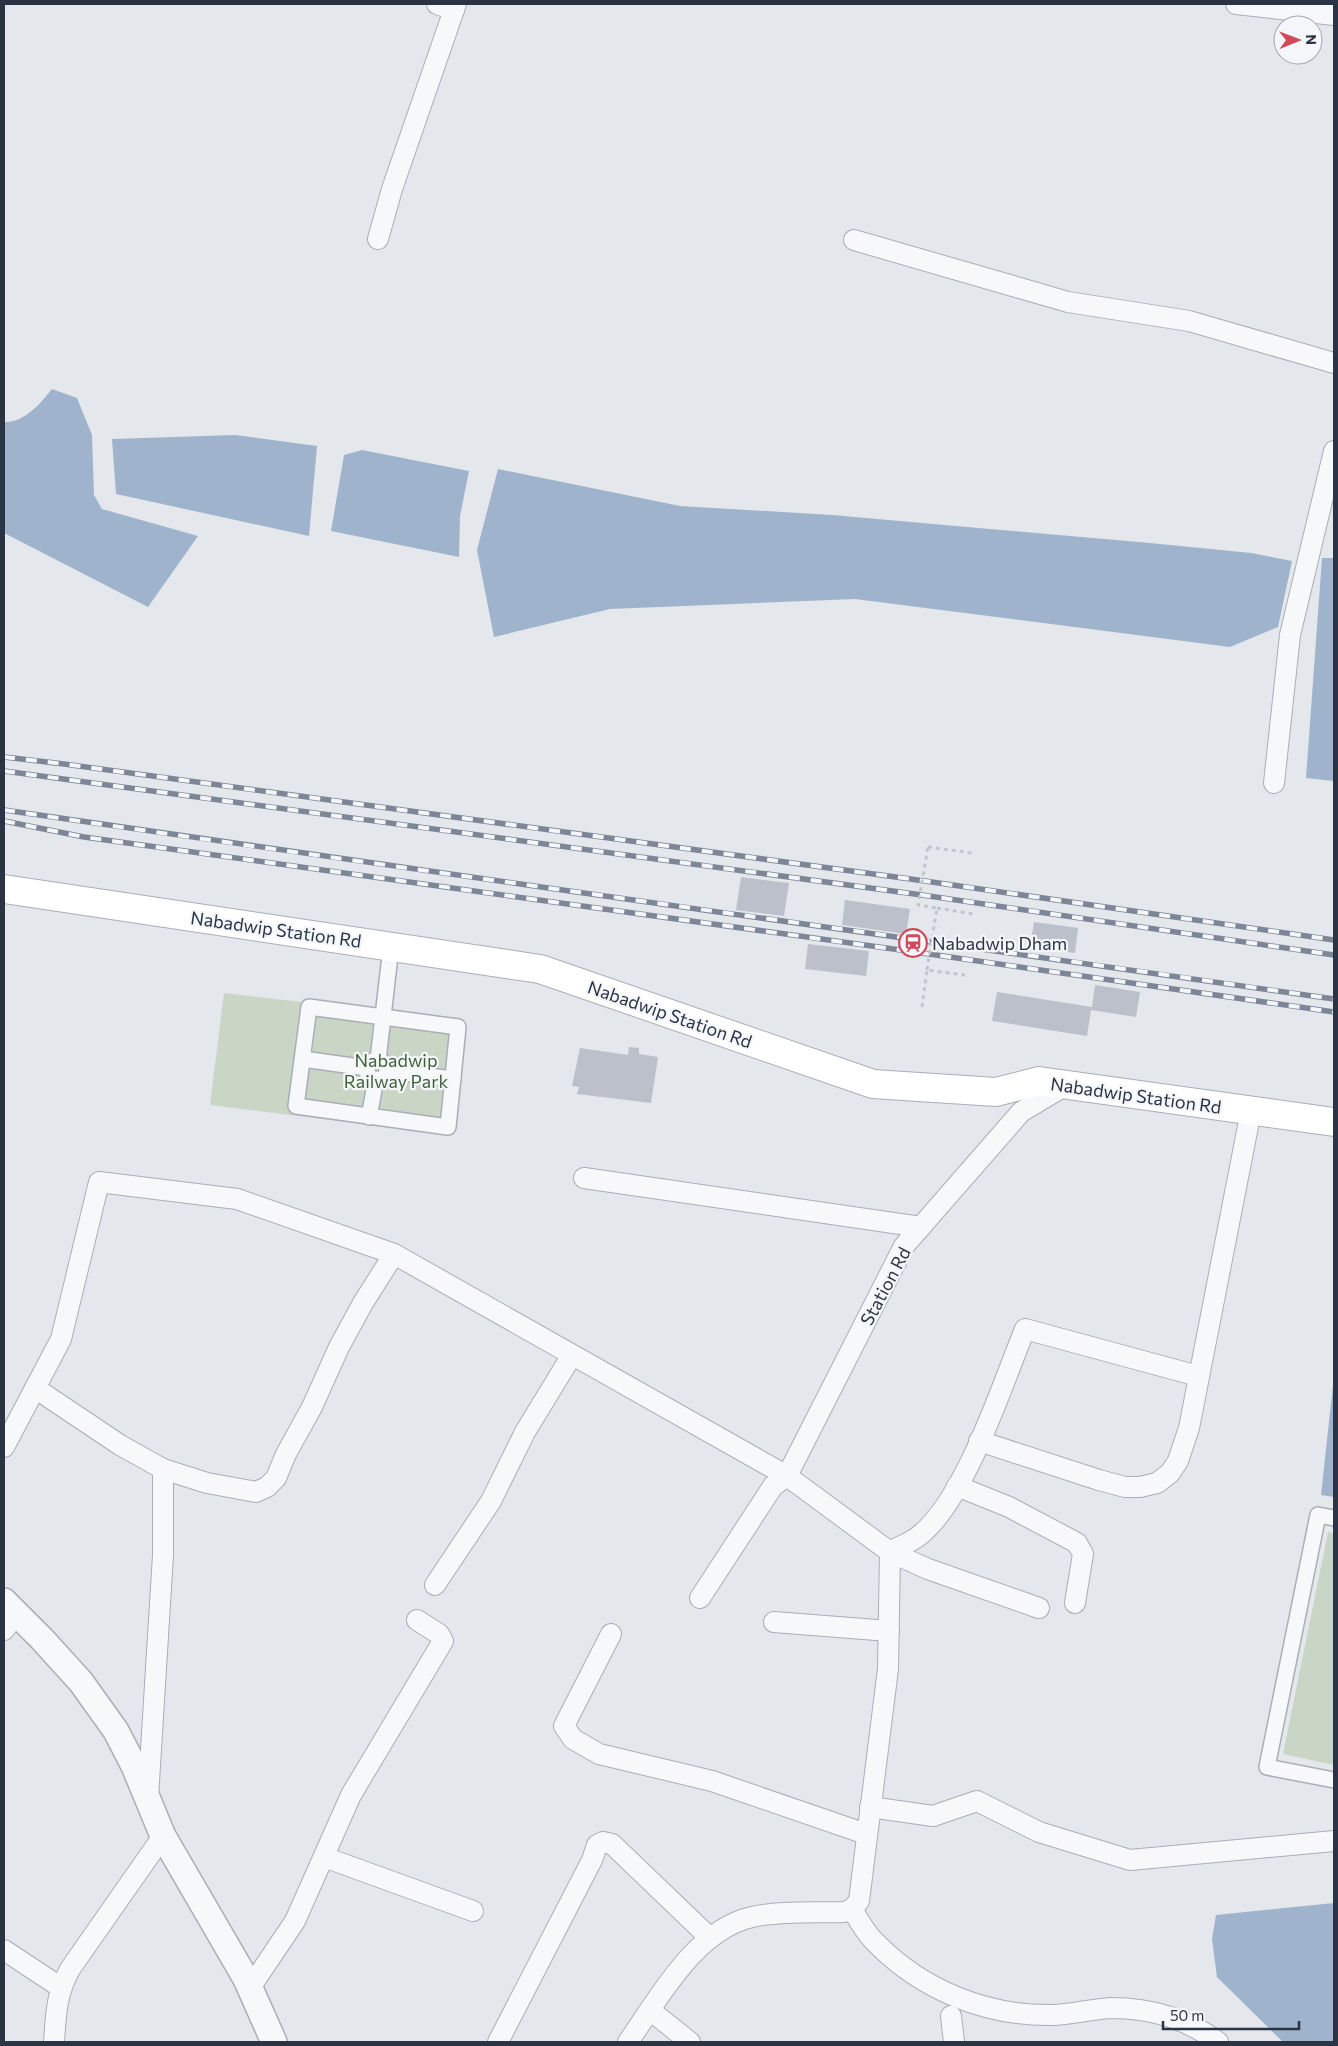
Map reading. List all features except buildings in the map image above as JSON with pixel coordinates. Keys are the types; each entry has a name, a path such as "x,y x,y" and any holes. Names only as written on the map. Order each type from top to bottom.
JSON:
{"main road":[{"name":"Nabadwip Station Rd","path":"4,889 540,969 872,1084 996,1092 1039,1081 1334,1122"}],"street":[{"path":"1236,4 1334,15"},
{"path":"378,239 449,6"},
{"path":"854,240 1068,302 1189,321 1334,363"},
{"path":"1274,783 1290,635 1334,451"},
{"path":"369,1116 377,1070 391,947"},
{"path":"309,1008 458,1027 448,1127 296,1106 303,1059 309,1008"},
{"path":"303,1059 377,1070 452,1078"},
{"name":"Station Rd","path":"787,1476 904,1246 1021,1112 1066,1085"},
{"path":"979,1441 1126,1487 1157,1483 1170,1473 1182,1449 1251,1111"},
{"path":"584,1178 921,1226"},
{"path":"4,1446 61,1338 99,1182 237,1199 394,1254 787,1476 890,1552 928,1569 1039,1608"},
{"path":"35,1388 120,1445 163,1469 207,1484 256,1492 267,1487 276,1478 347,1332 394,1254"},
{"path":"890,1552 920,1536 933,1522 957,1486 979,1441 1025,1329 1198,1376"},
{"path":"435,1585 491,1500 525,1432 572,1355"},
{"path":"148,1800 163,1555 163,1469"},
{"path":"700,1598 773,1486 787,1476"},
{"path":"957,1486 1009,1507 1077,1543 1082,1554 1075,1603"},
{"path":"1334,1518 1318,1514 1268,1767 1334,1780"},
{"path":"628,2042 680,1969 717,1932 752,1917 844,1912 852,1909 859,1901 888,1669 890,1552"},
{"path":"8,1615 42,1639 81,1682 116,1731 134,1766 163,1836 208,1910 250,1988 274,2042"},
{"path":"250,1988 295,1921 351,1795 443,1640 439,1634 417,1620"},
{"path":"774,1622 889,1631"},
{"path":"611,1634 564,1726 572,1739 599,1754 712,1781 866,1834"},
{"path":"870,1807 933,1816 978,1801 1039,1832 1130,1860 1334,1841"},
{"path":"54,2042 56,2004 60,1986 163,1836"},
{"path":"498,2042 592,1860 597,1845 603,1842 612,1844 710,1938"},
{"path":"324,1857 472,1911"},
{"path":"852,1909 874,1942 887,1954 944,1992 972,2004 992,2009 1051,2016 1111,2008 1161,2014 1191,2024 1218,2042"},
{"path":"4,1950 60,1986"},
{"path":"651,2011 690,2042"},
{"path":"951,2016 954,2042"}],"path":[{"path":"972,853 928,847 918,905 973,914"},
{"path":"922,1006 937,908"},
{"path":"927,970 965,975"}],"green space":[{"name":"Nabadwip Railway Park","path":"224,993 464,1021 452,1135 210,1105"},
{"path":"1328,1532 1334,1534 1334,1765 1283,1754"}],"water":[{"path":"52,389 77,398 92,435 94,495 102,509 198,536 148,607 4,533 4,422 25,416"},
{"path":"235,435 317,446 309,536 116,494 112,439"},
{"path":"362,450 469,471 460,516 459,557 331,531 344,455"},
{"path":"498,469 680,506 832,515 1150,543 1251,553 1292,561 1278,627 1230,647 855,599 610,609 494,637 477,550"},
{"path":"1322,558 1334,558 1334,781 1306,778"},
{"path":"1334,1376 1334,1497 1321,1495"},
{"path":"1334,1903 1334,2042 1283,2042 1217,1977 1212,1939 1216,1915"}],"railway":[{"path":"4,757 925,881 1334,940"},
{"path":"4,771 922,895 1334,955"},
{"path":"4,810 1334,999"},
{"path":"4,821 84,837 1334,1012"}],"place":[{"name":"Nabadwip Dham","path":"913,943"}]}
